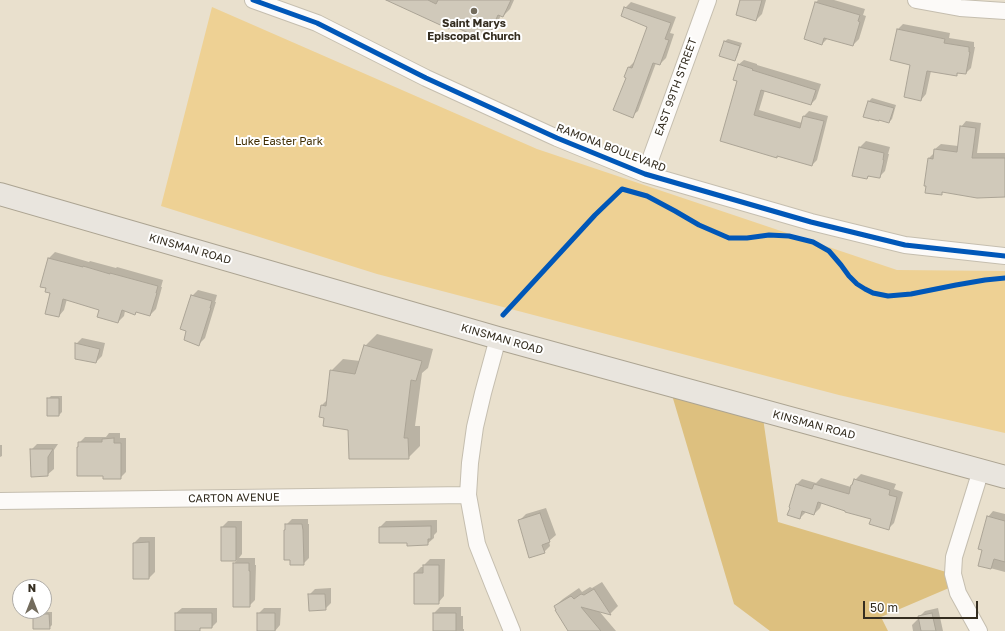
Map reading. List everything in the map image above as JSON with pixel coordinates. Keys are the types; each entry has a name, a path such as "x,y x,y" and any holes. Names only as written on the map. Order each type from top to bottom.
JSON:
{"main road":[{"name":"KINSMAN ROAD","path":"0,194 498,338 1005,477"}],"street":[{"name":"RAMONA BOULEVARD","path":"253,0 317,23 426,78 557,138 645,174 811,222 905,245 1005,256"},
{"name":"EAST 99TH STREET","path":"645,174 708,0"},
{"path":"916,0 960,8 1005,11"},
{"path":"498,338 483,393 476,427 470,463 468,495 477,544 512,631"},
{"path":"979,631 958,593 953,574 954,557 981,470"},
{"name":"CARTON AVENUE","path":"0,501 468,495"}],"green space":[{"name":"Luke Easter Park","path":"212,7 537,149 897,270 1005,271 1005,433 839,395 377,274 161,206"}],"shaded area":[{"path":"669,385 762,411 778,522 953,574 956,585 881,617 888,631 770,631 734,604"}],"building":[{"path":"386,0 428,0 436,4 438,0 511,0 503,17 498,15 486,41 451,25 449,29"},
{"path":"740,0 762,0 756,21 736,15"},
{"path":"815,2 860,15 858,21 860,22 853,46 824,38 822,45 804,39"},
{"path":"624,7 671,23 665,39 669,40 660,65 653,63 633,118 613,110 626,78 624,77 628,67 632,68 647,27 621,16"},
{"path":"897,29 945,39 944,43 969,47 970,52 966,74 957,73 957,76 927,71 921,101 904,97 910,65 890,60"},
{"path":"724,41 740,46 735,61 719,56"},
{"path":"738,64 753,69 752,70 816,90 811,105 761,90 754,115 800,128 803,116 824,121 812,166 777,156 777,158 720,141 737,81 733,80"},
{"path":"868,101 894,108 889,123 863,117"},
{"path":"960,126 976,128 972,158 1005,158 1005,197 977,198 942,192 942,195 925,193 926,186 924,186 928,158 933,159 934,149 957,152"},
{"path":"859,147 884,153 880,178 868,176 867,179 852,176"},
{"path":"48,258 158,286 150,316 136,312 135,315 122,310 118,323 97,317 99,310 63,299 59,317 45,314 50,293 45,292 46,288 40,287"},
{"path":"191,295 212,301 199,346 184,340 186,331 180,329"},
{"path":"75,343 100,349 96,363 75,359"},
{"path":"364,345 422,361 416,381 411,380 404,438 408,438 409,459 349,459 348,430 323,426 324,418 319,417 321,405 326,406 330,370 355,374"},
{"path":"47,398 59,398 59,416 47,416"},
{"path":"114,438 114,443 121,443 121,479 103,479 103,476 77,476 78,442 102,442 102,439"},
{"path":"30,449 53,449 48,457 48,476 31,477"},
{"path":"854,479 890,490 889,495 897,497 889,530 869,524 871,519 845,512 818,502 814,515 802,511 800,519 787,515 796,484 812,489 814,484 849,494"},
{"path":"540,513 550,542 542,545 545,553 529,558 518,520"},
{"path":"987,516 1005,521 1005,562 994,559 991,569 978,566 982,550 978,549"},
{"path":"285,524 302,524 304,565 290,565 290,560 284,560"},
{"path":"431,526 431,539 428,539 428,545 407,546 407,543 379,543 379,527"},
{"path":"221,527 236,527 236,561 221,561"},
{"path":"149,542 149,579 133,579 133,543"},
{"path":"233,563 249,563 250,607 233,607"},
{"path":"423,565 439,565 439,604 414,604 414,573 423,573"},
{"path":"594,589 611,615 581,607 601,631 568,631 554,606 571,596 574,599 581,594 584,595"},
{"path":"308,594 325,594 326,610 309,611"},
{"path":"175,613 212,613 212,628 200,628 200,631 175,631"},
{"path":"257,613 275,613 275,631 257,631"},
{"path":"433,613 456,613 456,631 433,631"},
{"path":"932,613 936,631 921,631 918,616"},
{"path":"33,619 49,619 50,629 33,629"}],"cycle path":[{"path":"253,0 317,23 426,78 557,138 645,174 811,222 905,245 1005,256"},
{"path":"503,315 595,215 622,189 647,196 699,225 729,238 747,238 769,235 789,236 813,242 829,251 857,284 873,293 888,296 911,294 985,280 1005,278"}],"place":[{"name":"Saint Marys Episcopal Church","path":"474,11"}]}
